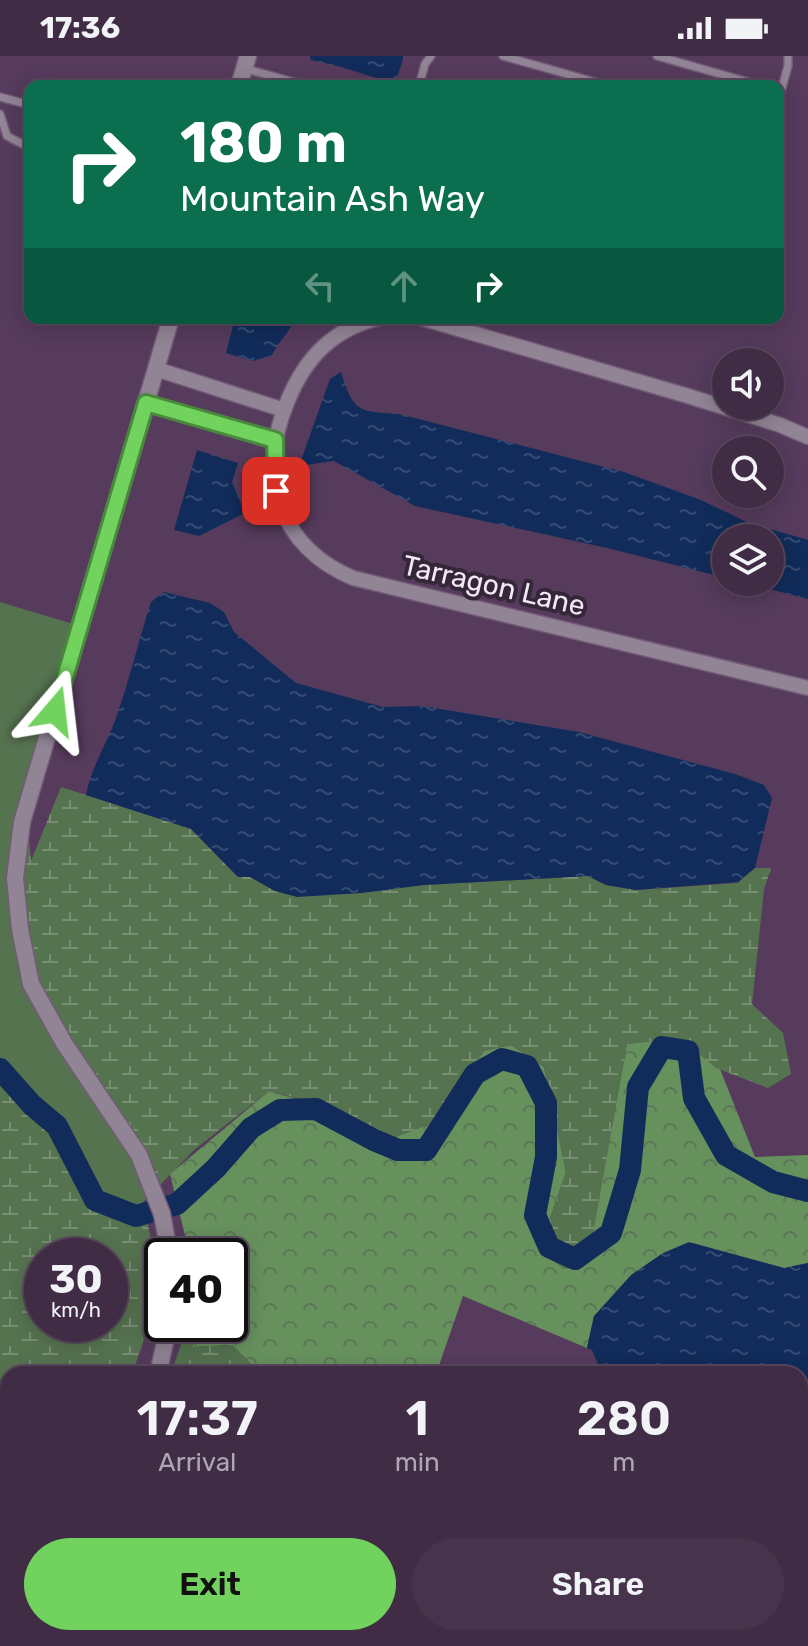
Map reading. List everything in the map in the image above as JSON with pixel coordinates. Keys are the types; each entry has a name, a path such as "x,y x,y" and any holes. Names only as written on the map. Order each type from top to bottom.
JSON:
{"street":[{"path":"167,1238 152,1183 139,1155 64,1043 31,984 20,929 15,878 22,822 169,324"},
{"name":"Tarragon Lane","path":"358,324 322,346 305,366 281,416 275,440 274,479 286,519 310,551 343,573 808,688"},
{"path":"442,324 688,396 808,437"},
{"path":"156,369 281,416"},
{"path":"146,403 275,440"},
{"path":"160,1366 165,1342"}],"lane":[{"path":"421,80 431,56"},
{"path":"503,56 588,80"},
{"path":"657,56 741,80"},
{"path":"784,80 788,56"},
{"path":"246,62 292,80"},
{"path":"0,97 24,103"},
{"path":"0,114 7,136 24,145"}],"green space":[{"path":"0,602 73,624 15,820 132,1157 149,1196 119,1214 70,1161 0,1072"},
{"path":"61,787 191,829 238,877 250,877 275,891 329,894 588,876 606,885 636,890 738,883 754,868 771,868 764,889 752,1004 783,1033 791,1074 768,1088 716,1068 679,1038 627,1044 590,1251 565,1270 539,1250 566,1172 544,1067 511,1045 484,1051 433,1123 395,1137 299,1099 269,1091 194,1150 160,1185 145,1152 70,1040 38,983 27,929 22,879 28,829 31,861"},
{"path":"679,1038 720,1069 755,1157 808,1155 808,1263 784,1268 689,1243 594,1316 587,1348 463,1296 439,1366 253,1366 232,1345 193,1347 194,1342 248,1342 248,1238 186,1238 170,1174 269,1091 395,1137 433,1123 484,1051 511,1045 544,1067 566,1172 539,1250 593,1230 627,1044"},
{"path":"0,1065 70,1161 119,1214 143,1202 151,1238 144,1238 144,1331 135,1366 0,1366"},
{"path":"182,1342 194,1342 193,1347 232,1345 253,1366 174,1366"}],"water":[{"path":"310,56 403,56 396,80 382,80 311,60"},
{"path":"233,324 292,324 272,355 253,361 226,353"},
{"path":"341,372 354,403 366,410 399,414 624,472 701,500 712,508 752,524 712,524 712,574 415,506 334,461 299,466 330,379"},
{"path":"197,450 238,463 232,482 245,513 199,536 174,530"},
{"path":"784,533 808,540 808,599 784,593"},
{"path":"164,592 210,603 224,612 234,632 296,683 383,707 422,706 579,732 735,774 764,785 772,798 755,868 738,882 636,890 606,885 588,876 424,885 297,897 275,891 250,877 238,877 191,829 86,795 117,715 151,602"},
{"path":"689,1242 784,1268 808,1263 808,1366 599,1366 592,1350 587,1348 594,1316 631,1275 663,1253"}],"waterway":[{"path":"0,1069 32,1105 57,1126 95,1200 136,1216 177,1204 216,1168 251,1128 280,1110 316,1109 398,1150 426,1150 475,1074 502,1059 527,1066 546,1103 546,1157 535,1215 549,1247 575,1259 611,1233 630,1170 638,1087 662,1047 688,1051 694,1098 726,1155 773,1182 808,1191"}],"route":[{"path":"55,711 146,403 275,440 276,491"}]}
